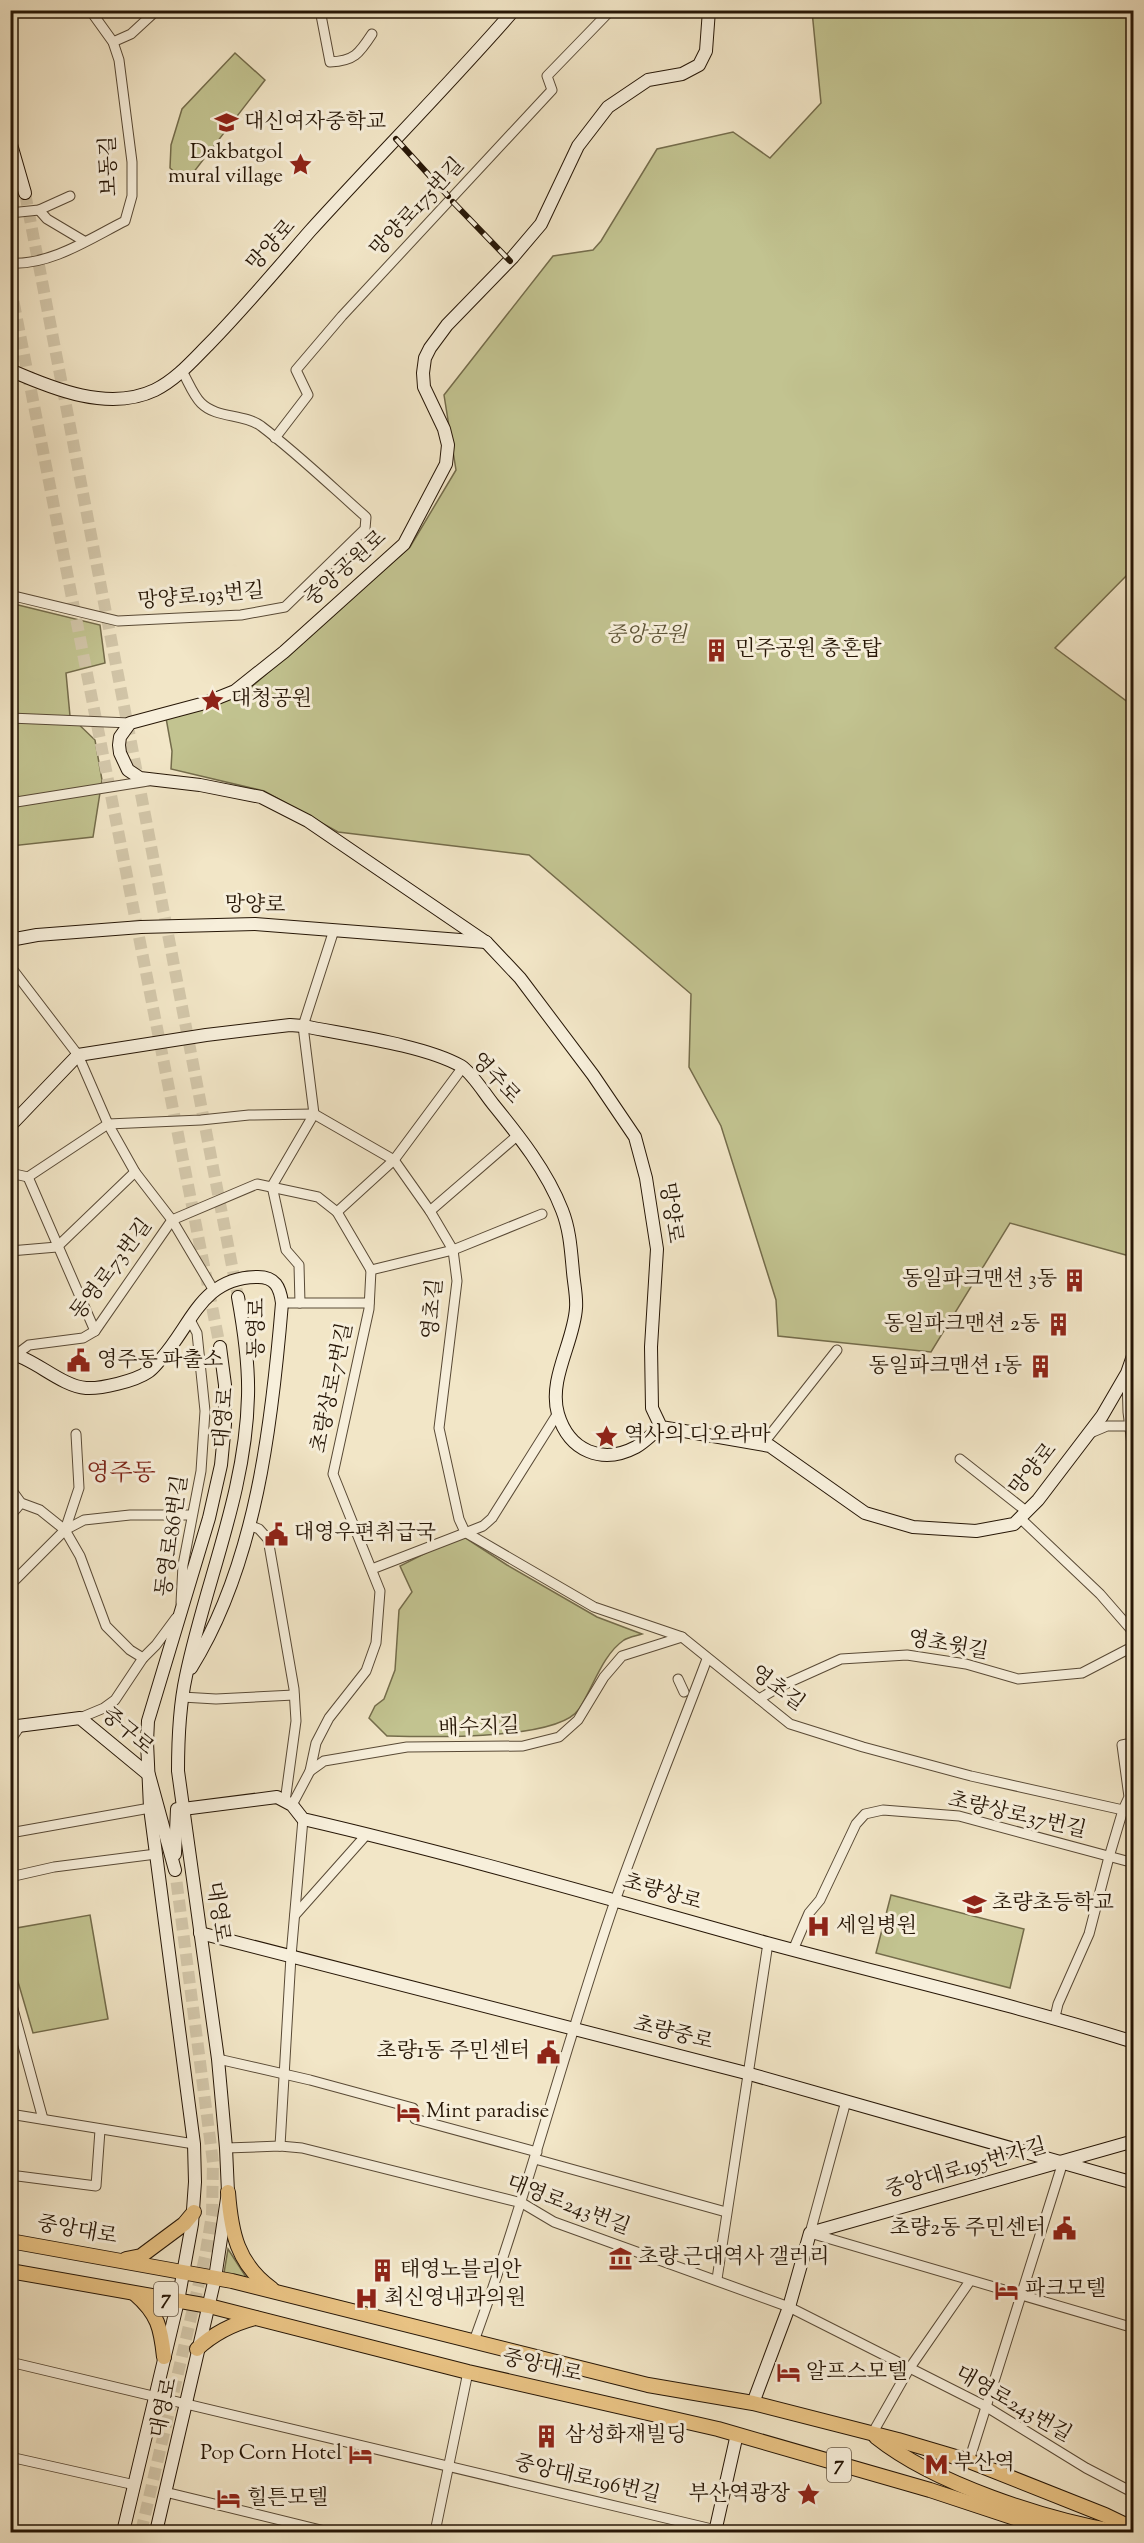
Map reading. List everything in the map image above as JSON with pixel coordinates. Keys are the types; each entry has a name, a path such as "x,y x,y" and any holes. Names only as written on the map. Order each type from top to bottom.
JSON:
{"main road":[{"path":"228,2192 231,2228 242,2254 262,2281 279,2294"},
{"path":"121,2260 141,2256 184,2224 194,2212"},
{"name":"중앙대로","path":"10,2241 215,2278 648,2385 753,2403 969,2461 1105,2515 1134,2529"},
{"name":"중앙대로","path":"10,2271 209,2306 468,2372 737,2434 930,2490 1057,2532"},
{"path":"135,2294 154,2314 161,2330 164,2357"},
{"path":"197,2349 209,2337 255,2318"},
{"name":"중앙대로","path":"872,2434 893,2450 968,2488 1032,2510 1118,2532"}],"street":[{"path":"90,10 113,42 131,34 157,10"},
{"path":"320,10 330,62 346,61 360,52 372,34"},
{"name":"망양로","path":"10,370 33,381 83,396 124,398 154,390 183,371 514,10"},
{"name":"망양로175번길","path":"275,438 309,395 296,370 342,316 552,90 548,76 611,10"},
{"name":"중앙공원로","path":"130,723 205,704 235,691 277,658 404,544 446,464 448,445 444,429 424,387 425,358 430,348 447,325 541,225 578,146 608,107 648,80 682,74 699,65 706,51 709,10"},
{"name":"보동길","path":"10,263 25,264 84,241 125,221 132,196 132,162 119,60 113,42"},
{"path":"10,141 25,193"},
{"path":"10,213 39,210 70,195"},
{"path":"39,210 47,219 65,227 84,241"},
{"name":"망양로193번길","path":"10,595 118,621 241,615 285,607 365,529 366,517 257,424 231,415 214,413 200,403 183,371"},
{"path":"10,718 130,723"},
{"path":"130,723 120,737 120,753 128,770 134,775 151,780 200,785 261,797 308,821 339,841 487,943"},
{"path":"10,775 12,803 151,780"},
{"name":"망양로","path":"10,940 37,935 141,927 255,924 487,943 520,978 593,1075 635,1137 646,1178 657,1250 651,1367 652,1408 661,1427 762,1445 776,1450 865,1513 913,1527 976,1531 1014,1524 1102,1416 1126,1373 1134,1353"},
{"path":"300,1303 299,1265 286,1250 272,1185 314,1114 303,1026 334,930"},
{"path":"10,966 78,1055 108,1124 135,1172 172,1220 213,1289 189,1318 171,1346 148,1372 124,1382 84,1387 14,1354"},
{"name":"영주로","path":"78,1055 206,1035 290,1025 402,1047 440,1057 463,1067 518,1135 549,1181 563,1211 570,1240 576,1309 559,1370 558,1413 566,1434 579,1448 595,1454 618,1454 637,1447 661,1427"},
{"path":"10,1126 78,1055"},
{"path":"337,1212 394,1160 463,1067"},
{"path":"10,1173 28,1177 108,1124 201,1120 249,1115 314,1114"},
{"name":"영초길","path":"314,1114 394,1160 430,1211 453,1250 457,1281 439,1428 459,1519 465,1532 594,1607 682,1637 790,1724 863,1747 971,1776 1123,1810 1134,1807"},
{"path":"430,1211 518,1135"},
{"path":"10,1251 57,1247 135,1172"},
{"path":"28,1177 95,1330"},
{"name":"동영로73번길","path":"14,1354 29,1345 83,1338 95,1330 172,1220 257,1184 272,1185 318,1197 337,1212 371,1270"},
{"path":"371,1270 453,1250 542,1214"},
{"name":"초량상로7번길","path":"288,1803 310,1771 316,1743 329,1718 366,1671 376,1643 380,1591 333,1474 369,1303 371,1270"},
{"name":"동영로","path":"186,1677 231,1590 249,1525 270,1416 282,1303 281,1292 274,1281 266,1277 253,1277 226,1283 213,1289"},
{"name":"대영로","path":"156,2532 215,2278 228,2192 218,2060 178,1771 178,1724 186,1677 201,1615 228,1524 243,1439 248,1398 248,1367 238,1297"},
{"path":"282,1303 369,1303"},
{"name":"동영로86번길","path":"80,1718 104,1708 115,1700 143,1658 156,1645 180,1612 183,1565 201,1472 205,1411 197,1333 189,1318"},
{"name":"대영로","path":"123,2532 178,2301 194,2212 194,2144 150,1808 148,1721 209,1518 221,1465 225,1385 220,1347"},
{"path":"762,1445 837,1350"},
{"path":"1126,1373 1129,1426 1134,1461"},
{"path":"372,1569 483,1526 492,1518 558,1413"},
{"path":"1088,1434 1107,1426 1129,1426"},
{"path":"65,1530 79,1488 76,1434"},
{"path":"960,1459 1023,1514 1100,1594 1134,1634"},
{"path":"10,1488 21,1503 40,1510 65,1530 80,1556 106,1626 130,1650 143,1658"},
{"path":"10,1516 21,1503"},
{"path":"10,1585 65,1530 84,1520 130,1515 191,1515"},
{"path":"249,1525 259,1529 268,1539 283,1613 296,1721 288,1803"},
{"path":"201,1615 204,1626 210,1624 219,1614"},
{"name":"배수지길","path":"310,1771 324,1761 407,1747 523,1746 559,1737 578,1720 604,1677 622,1656 682,1637"},
{"name":"영초윗길","path":"759,1699 781,1686 841,1659 908,1655 966,1664 1018,1679 1082,1673 1134,1646"},
{"path":"474,2341 522,2203 574,2029 616,1900 707,1659"},
{"path":"678,1679 684,1692"},
{"path":"182,1697 216,1699 294,1695"},
{"name":"중구로","path":"15,1726 80,1718 148,1775"},
{"path":"10,1741 15,1726"},
{"path":"1055,2017 1058,2004 1089,1935 1109,1857 1123,1810 1130,1797 1122,1745 1127,1744"},
{"path":"148,1775 175,1870 178,1771"},
{"path":"183,1809 277,1797 288,1803 303,1820 291,1956 280,2146"},
{"path":"10,1833 150,1808"},
{"name":"초량상로37번길","path":"793,1950 809,1913 820,1900 856,1824 865,1814 883,1810 959,1816 1134,1863"},
{"name":"초량상로","path":"303,1820 367,1834 793,1950 1055,2017 1134,2042"},
{"path":"295,1914 367,1834"},
{"path":"10,1877 54,1867 156,1854"},
{"name":"초량중로","path":"200,1933 746,2073 1134,2182"},
{"path":"717,2279 746,2073 768,1943"},
{"path":"10,1998 43,2120"},
{"path":"218,2060 284,2074 413,2108 415,2119 726,2212"},
{"path":"753,2403 789,2307 846,2101"},
{"path":"10,2114 194,2144"},
{"path":"10,2175 96,2186 100,2130"},
{"name":"중앙대로195번가길","path":"810,2233 1134,2141"},
{"name":"대영로243번길","path":"226,2148 280,2146 302,2148 522,2203 554,2222 717,2279 789,2307 985,2406 1086,2468 1134,2493"},
{"path":"969,2461 1063,2162"},
{"path":"810,2233 1134,2328"},
{"path":"872,2434 909,2369 970,2281"},
{"name":"중앙대로196번길","path":"10,2362 715,2531 737,2434"},
{"path":"435,2532 468,2372"},
{"path":"10,2457 135,2485"},
{"path":"165,2492 329,2532"}],"green space":[{"name":"중앙공원","path":"812,11 1133,11 1133,569 1055,648 1133,706 1133,1257 1010,1223 931,1352 778,1336 776,1300 721,1126 689,1067 691,994 529,855 338,832 264,791 171,769 172,751 166,718 207,708 247,691 410,547 456,470 444,395 553,256 593,250 601,241 657,149 733,132 770,158 821,103"},
{"path":"235,53 265,80 186,182 170,168 171,145 182,109"},
{"path":"10,603 100,625 105,663 66,673 70,716 95,740 102,780 93,837 11,846"},
{"path":"461,1535 507,1565 597,1617 642,1634 626,1639 616,1646 579,1709 566,1719 545,1727 489,1735 387,1736 369,1718 375,1706 384,1699 395,1670 399,1610 412,1592 400,1566"},
{"path":"891,1895 1024,1929 1010,1988 876,1953"},
{"path":"90,1915 108,2019 33,2033 11,1958 11,1929"},
{"path":"228,2249 248,2280 224,2273"}],"tunnel":[{"path":"25,193 238,1297"},
{"path":"10,284 220,1347"},
{"path":"141,2532 205,2257 212,2215 213,2162 175,1870"}],"railway":[{"path":"396,139 448,196"},
{"path":"453,202 510,261"}],"place":[{"name":"대신여자중학교","path":"226,123"},
{"name":"Dakbatgol mural village","path":"301,165"},
{"name":"민주공원 충혼탑","path":"717,650"},
{"name":"대청공원","path":"213,700"},
{"name":"동일파크맨션 3동","path":"1075,1280"},
{"name":"동일파크맨션 2동","path":"1058,1325"},
{"name":"영주동 파출소","path":"79,1361"},
{"name":"동일파크맨션 1동","path":"1040,1367"},
{"name":"역사의 디오라마","path":"606,1436"},
{"name":"대영우편취급국","path":"276,1534"},
{"name":"초량초등학교","path":"974,1904"},
{"name":"세일병원","path":"818,1927"},
{"name":"초량1동 주민센터","path":"548,2052"},
{"name":"Mint paradise","path":"408,2112"},
{"name":"초량2동 주민센터","path":"1064,2229"},
{"name":"초량 근대역사 갤러리","path":"620,2258"},
{"name":"태영노블리안","path":"382,2271"},
{"name":"파크모텔","path":"1007,2290"},
{"name":"최신영내과의원","path":"366,2299"},
{"name":"알프스모텔","path":"788,2373"},
{"name":"삼성화재빌딩","path":"547,2436"},
{"name":"Pop Corn Hotel","path":"360,2454"},
{"name":"부산역","path":"936,2464"},
{"name":"부산역광장","path":"808,2495"},
{"name":"힐튼모텔","path":"229,2499"}],"district":[{"name":"영주동","path":"121,1474"}]}
